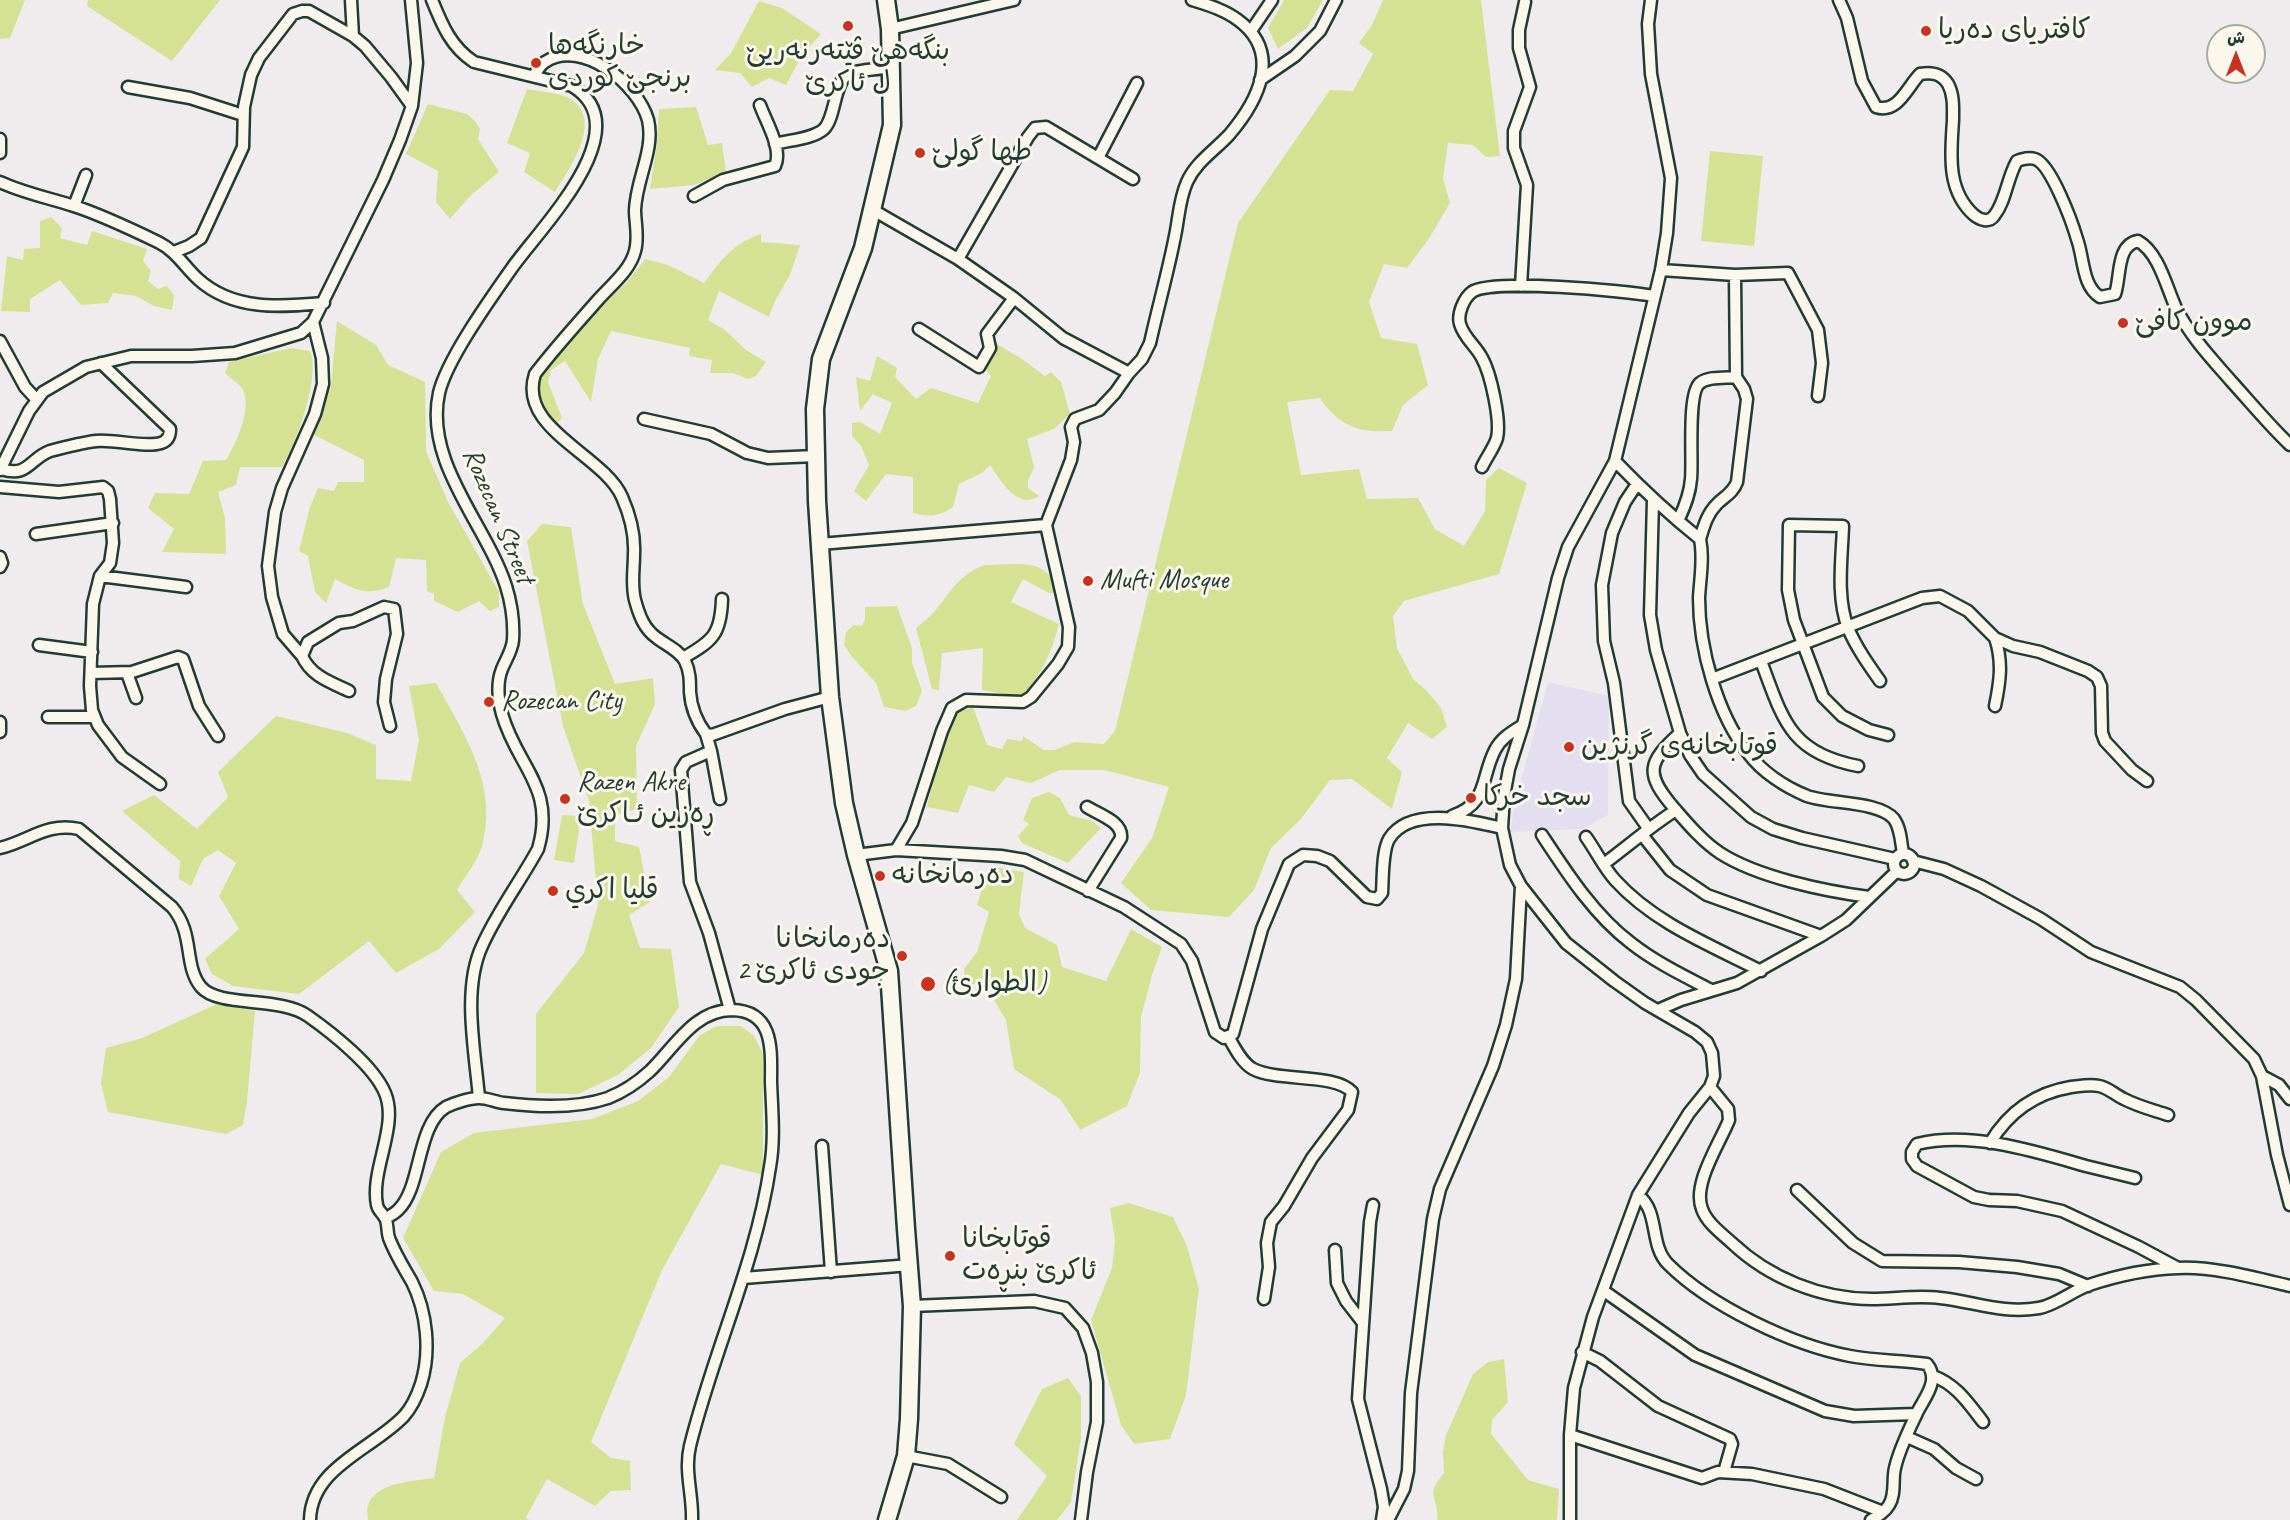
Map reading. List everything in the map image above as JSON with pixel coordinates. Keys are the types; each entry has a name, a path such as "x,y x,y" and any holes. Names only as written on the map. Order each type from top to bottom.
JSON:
{"street":[{"path":"351,0 353,36"},
{"path":"100,363 170,429 167,439 162,443 153,444 104,441 76,444 47,452 22,471 0,470 19,429 43,392 86,367 100,363 131,356 192,356 235,352 301,333 313,322 383,180 412,106 417,63 411,0"},
{"name":"Rozecan Street","path":"432,0 448,37 461,54 474,62 573,86 591,101 596,113 597,125 589,158 569,195 512,267 466,339 443,378 436,407 442,446 452,481 489,547 507,587 511,605 513,640 498,684 499,700 503,717 541,798 544,814 543,833 538,849 481,947 474,970 471,992 479,1098"},
{"path":"886,0 890,29 892,125 863,249 821,359 815,409 820,544 830,697 844,803 856,855 889,971 910,1265 912,1366 906,1456 887,1520"},
{"path":"890,29 1014,0"},
{"path":"896,850 912,823 942,730 952,708 966,700 1023,702 1031,697 1058,664 1068,647 1069,627 1046,525 1071,460 1074,442 1071,427 1075,418 1099,410 1116,393 1129,373 1142,359 1150,343 1175,234 1179,202 1188,180 1203,158 1228,135 1251,103 1264,70 1261,48 1251,31 1237,19 1192,0"},
{"path":"1251,31 1272,0"},
{"path":"1260,80 1295,56 1320,31 1336,0"},
{"path":"1570,1520 1570,1435 1574,1388 1593,1317 1638,1195 1689,1113 1710,1087 1714,1076 1712,1053 1707,1042 1614,981 1566,944 1521,886 1510,865 1502,828 1509,769 1523,725 1556,588 1568,547 1616,461 1661,270 1667,233 1671,178 1652,74 1648,24 1651,0"},
{"path":"1839,0 1847,18 1862,81 1876,107 1884,110 1893,106 1920,74 1930,72 1940,76 1947,83 1953,98 1950,159 1954,184 1969,211 1978,219 1993,219 2010,173 2017,161 2026,158 2036,159 2044,166 2062,200 2078,240 2088,282 2094,293 2100,297 2115,294 2125,249 2131,242 2138,241 2146,245 2154,257 2177,310 2208,357 2256,412 2290,445"},
{"path":"1521,286 1527,185 1514,148 1514,131 1530,87 1519,48 1519,30 1525,2"},
{"path":"174,252 196,243 201,238 243,147 246,90 259,58 283,25 303,5 309,11 353,36 391,77 412,106"},
{"path":"533,76 544,63 559,57 571,56 588,59 607,68 620,78 632,91 647,119 649,146 635,209 636,250 620,277 599,298 535,374 531,385 532,395 537,409 547,423 601,470 622,496 634,536 632,582 640,616 646,629 655,638 683,658 690,678 694,714 706,734 720,799"},
{"path":"775,144 823,130 829,122 842,80 848,74 891,68"},
{"path":"1098,158 1137,83"},
{"path":"128,87 190,98 243,115"},
{"path":"694,196 723,180 774,166 777,162 775,144 760,105"},
{"path":"958,259 1035,128 1046,127 1133,179"},
{"path":"0,139 0,153"},
{"path":"74,206 86,175"},
{"path":"0,182 22,192 74,206 158,242 174,252 198,279 213,290 242,302 260,306 324,303"},
{"path":"873,210 958,259 1014,298 1063,338 1129,373"},
{"path":"1661,270 1735,275 1788,273 1818,330 1822,363 1818,396"},
{"path":"1653,500 1650,615 1656,650 1680,733 1690,755 1703,774 1751,817 1773,829 1802,838 1899,856 1910,856 1913,868 1909,872 1903,874 1897,871 1894,865 1899,856 1898,825 1887,813 1807,795 1772,777 1760,766 1738,739 1712,679 1701,624 1700,539 1706,518 1719,502 1734,490 1737,482 1747,399 1736,377 1735,275"},
{"path":"1482,467 1497,439 1497,418 1490,381 1482,358 1468,340 1459,322 1461,306 1472,292 1487,287 1521,286 1614,289 1654,296"},
{"path":"919,329 979,366 990,348 987,334 1014,298"},
{"path":"313,322 322,358 323,384 315,414 282,488 275,513 268,566 272,597 283,634 302,656 307,667 318,676 349,691"},
{"path":"0,341 16,372 38,400"},
{"path":"1678,519 1689,494 1692,479 1694,389 1704,380 1736,377"},
{"path":"644,419 711,434 747,453 768,458 816,456"},
{"path":"1616,461 1653,500 1700,539"},
{"path":"1637,484 1625,502 1612,533 1602,585 1604,641 1614,682 1629,801 1645,832 1670,870 1707,895 1821,936"},
{"path":"0,487 59,492 103,487 108,491 113,523 112,555 110,563 100,576 93,604 91,673 94,717 122,757 160,784"},
{"path":"36,534 113,523"},
{"path":"820,544 1046,525"},
{"path":"1880,681 1848,627 1841,594 1843,526 1789,525 1788,590 1794,620 1822,697 1842,716 1869,730 1887,735"},
{"path":"0,557 2,563 0,567"},
{"path":"100,576 186,586"},
{"path":"1712,679 1922,598 1940,596 1968,611 1995,638 2013,646 2040,652 2088,671 2097,677 2101,686 2102,733 2106,741 2132,770 2147,781"},
{"path":"683,658 704,645 718,630 722,620 722,599"},
{"path":"302,656 308,642 339,623 353,621 384,607 394,609 397,634 386,679 384,702 390,726"},
{"path":"1995,638 2000,652 2001,665 2001,679 1995,706"},
{"path":"39,645 92,652"},
{"path":"91,673 127,673 145,670 178,657 183,659 200,706 219,736"},
{"path":"1761,661 1788,727 1803,744 1834,761 1858,766"},
{"path":"127,673 136,698"},
{"path":"706,734 712,735 776,712 830,697"},
{"path":"48,717 94,717"},
{"path":"0,722 0,732"},
{"path":"1447,818 1477,802 1496,749 1506,735 1523,725"},
{"path":"1680,733 1664,747 1653,764 1654,778 1676,810 1718,852 1767,875 1869,897"},
{"path":"711,751 686,762 681,770 690,882 709,933 730,1010"},
{"path":"1087,807 1119,826 1122,832 1121,838 1088,891"},
{"path":"1605,863 1676,810"},
{"path":"856,855 896,850 1001,856 1025,860 1124,907 1181,944 1192,961 1215,1032 1224,1038 1233,1034 1262,928 1289,864 1303,855 1317,856 1330,861 1367,897 1377,899 1382,894 1386,847 1390,838 1401,827 1415,822 1447,818 1470,820 1502,828"},
{"path":"0,848 53,827 67,826 79,829 180,916 185,928 195,978 202,988 212,996 285,1006 300,1011 366,1066 382,1088 388,1107 388,1120 376,1186 377,1207 386,1218 388,1236 422,1305 426,1353 422,1381 415,1402 404,1416 344,1461 327,1478 315,1496 310,1520"},
{"path":"1542,835 1586,896 1630,942 1681,975 1711,990"},
{"path":"1586,837 1614,879 1653,914 1682,932 1761,971"},
{"path":"1913,861 1944,869 1981,886 2041,919 2091,952 2180,987 2196,1000 2254,1059 2262,1076 2277,1155 2290,1205"},
{"path":"1658,1010 1737,983 1761,971 1846,920 1897,871"},
{"path":"1388,1520 1404,1490 1408,1471 1411,1393 1433,1219 1440,1190 1493,1066 1506,1025 1516,979 1521,886"},
{"path":"386,1218 400,1209 407,1196 434,1120 447,1107 479,1098 504,1103 550,1105 588,1103 608,1098 621,1092 650,1071 685,1031 697,1022 730,1010 754,1015 768,1034 771,1050 771,1158 761,1214 690,1448 687,1467 692,1520"},
{"path":"1228,1036 1235,1049 1251,1068 1266,1074 1335,1083 1347,1087 1352,1092 1348,1110 1312,1158 1284,1206 1271,1222 1267,1242 1269,1267 1264,1299"},
{"path":"2262,1076 2278,1085 2290,1099"},
{"path":"1989,1143 2000,1126 2018,1109 2041,1095 2072,1087 2096,1085 2109,1089 2122,1098 2168,1115"},
{"path":"1710,1087 1728,1110 1730,1120 1703,1179 1700,1195 1702,1209 1712,1224 1738,1249 1766,1270 1800,1285 1844,1297 1939,1298 2008,1311 2042,1307 2088,1286 2123,1276 2179,1268 2233,1274 2290,1286"},
{"path":"2135,1178 2025,1148 1989,1143 1931,1140 1917,1144 1912,1152 1912,1159 1917,1166 1974,1197 2017,1201 2062,1211 2139,1246 2179,1268"},
{"path":"822,1146 831,1272"},
{"path":"1797,1190 1853,1243 1882,1261 1959,1262 2017,1267 2059,1274 2088,1286"},
{"path":"1638,1195 1646,1201 1651,1212 1661,1253 1666,1262 1708,1295 1750,1319 1816,1346 1849,1356 1927,1364 1933,1376 1932,1383 1916,1414 1894,1472 1893,1497 1888,1507 1871,1520"},
{"path":"1372,1205 1358,1399 1381,1489 1384,1507 1382,1520"},
{"path":"1335,1250 1337,1283 1346,1301 1363,1323"},
{"path":"743,1278 910,1265"},
{"path":"1604,1291 1695,1355 1825,1411 1854,1416 1916,1414"},
{"path":"912,1306 1034,1301 1065,1308 1083,1328 1092,1353 1097,1382 1097,1422 1087,1472 1081,1520"},
{"path":"1582,1352 1600,1361 1658,1407 1730,1439 1732,1444 1724,1472"},
{"path":"1933,1376 1946,1380 1959,1392 1983,1422"},
{"path":"1570,1435 1702,1478 1724,1472 1752,1474 1824,1490 1883,1512"},
{"path":"1907,1437 1934,1449 1956,1468 1976,1479"},
{"path":"906,1456 948,1464 1001,1497"}],"shaded area":[{"name":"قوتابخانەی گرنژین","path":"1548,682 1609,696 1608,815 1583,829 1510,832 1516,798"}],"green space":[{"path":"0,0 25,0 10,38 0,39"},
{"path":"88,0 220,0 172,61 87,6"},
{"path":"1284,0 1323,0 1307,28 1278,49 1268,28"},
{"path":"1383,0 1481,0 1500,156 1486,157 1473,145 1448,143 1443,178 1450,203 1430,237 1407,268 1384,264 1369,302 1381,338 1417,344 1428,385 1403,405 1392,431 1369,431 1350,426 1334,415 1320,398 1287,402 1301,475 1359,469 1367,499 1418,498 1435,529 1464,546 1485,511 1486,480 1499,468 1527,483 1499,574 1404,601 1393,616 1397,648 1413,679 1441,708 1447,727 1432,739 1408,723 1387,758 1402,772 1392,809 1352,779 1330,780 1301,819 1271,848 1254,890 1229,917 1151,910 1121,883 1152,838 1169,787 1104,770 1060,770 1031,783 1006,777 994,792 969,785 958,813 927,807 945,733 957,712 973,707 987,745 1002,749 1007,739 1022,741 1023,736 1044,750 1054,750 1075,742 1104,744 1115,731 1238,223 1330,90 1353,91 1373,54 1359,43 1372,25"},
{"path":"759,1 782,8 821,34 802,55 786,85 769,78 752,87 740,73 715,70 731,53"},
{"path":"527,89 569,98 579,107 584,118 584,131 576,157 555,192 524,172 530,153 507,143"},
{"path":"428,104 467,114 475,121 480,129 478,139 499,172 470,196 450,219 436,202 438,171 406,154"},
{"path":"696,107 708,145 722,143 726,173 694,185 650,189 657,144 659,109"},
{"path":"1710,151 1763,156 1754,246 1701,241"},
{"path":"51,217 62,228 60,238 87,245 92,231 147,249 143,261 151,271 148,281 158,289 167,286 174,295 172,310 154,306 136,296 113,293 108,303 81,305 60,280 30,299 30,312 1,311 7,256 23,260 24,249 40,248 40,221"},
{"path":"761,234 761,242 800,245 790,275 769,317 719,291 708,320 725,330 746,350 766,362 756,376 748,379 733,373 710,373 712,360 689,356 690,348 611,331 598,359 591,402 565,361 551,370 548,382 562,418 555,426 539,398 539,378 601,307 627,282 645,259 668,265 704,283 735,247"},
{"path":"337,321 376,345 388,365 425,382 426,451 447,500 499,592 499,607 490,611 479,601 458,612 434,601 434,594 427,591 426,560 396,558 389,587 381,590 361,590 335,579 326,603 315,592 308,556 299,551 310,507 318,488 334,491 338,482 364,482 364,460 314,435 331,386"},
{"path":"997,344 1045,376 1051,372 1061,382 1070,414 1054,429 1027,439 1034,467 1028,481 1028,488 1039,496 1031,499 1017,497 1010,492 990,465 982,473 959,484 953,507 934,515 913,513 913,477 886,474 866,501 854,491 869,465 861,446 852,436 852,423 860,422 880,434 892,403 873,394 860,411 856,377 870,381 877,356 897,368 895,377 916,399 931,388 978,403 991,376 986,370 989,362 986,359"},
{"path":"291,348 310,351 313,362 312,376 310,393 300,427 282,467 240,467 236,485 218,492 225,518 226,554 162,552 174,529 148,508 155,493 189,494 203,461 226,460 242,426 246,407 245,398 242,388 225,373 229,362"},
{"path":"542,524 571,527 583,604 615,684 653,678 655,704 636,746 637,809 615,815 615,841 639,847 650,902 629,915 640,948 671,949 679,1007 651,1048 618,1075 578,1094 536,1093 536,1014 584,953 598,905 589,801 563,726 527,541"},
{"path":"985,565 1034,566 1047,573 1056,590 1051,594 1023,579 1011,602 1059,624 1045,663 1021,697 982,690 983,648 942,653 939,690 932,689 916,628 932,614 968,573"},
{"path":"897,606 912,648 912,663 922,691 916,706 906,711 884,707 876,683 844,645 846,632 854,625 862,626 865,619 865,607"},
{"path":"436,683 476,761 486,802 486,824 482,846 457,890 475,912 439,949 396,973 369,941 299,994 233,986 212,974 205,959 239,929 219,896 236,863 218,850 203,859 191,886 179,879 180,861 122,811 154,795 197,829 228,797 218,772 276,716 347,733 376,745 376,779 411,781 419,740 409,686"},
{"path":"1049,792 1060,798 1069,815 1092,821 1101,828 1068,863 1022,843 1018,836 1029,824 1023,820 1032,798"},
{"path":"562,815 581,816 574,863 554,860"},
{"path":"989,866 1024,872 1019,914 1025,928 1057,945 1062,967 1106,981 1131,929 1162,947 1141,1017 1140,1073 1127,1106 1080,1130 1061,1100 1014,1069 1006,1020 985,985 966,984 964,969 977,952 989,912 977,905"},
{"path":"217,1004 255,1011 243,1125 226,1134 108,1112 101,1084 106,1048 142,1038"},
{"path":"717,1026 741,1026 754,1036 763,1054 763,1175 721,1164 662,1270 591,1442 611,1458 630,1461 631,1490 611,1491 595,1506 547,1479 526,1517 529,1520 368,1520 368,1506 378,1492 396,1484 434,1478 445,1417 460,1363 482,1344 505,1318 463,1294 434,1291 403,1238 441,1152 474,1133 592,1119 638,1101 669,1077 700,1035"},
{"path":"1129,1203 1173,1217 1187,1246 1199,1289 1186,1395 1170,1439 1134,1444 1121,1425 1091,1320 1112,1268 1115,1241 1110,1208"},
{"path":"1504,1359 1508,1402 1492,1420 1491,1434 1528,1480 1559,1489 1557,1520 1437,1520 1433,1492 1444,1473 1443,1452 1446,1435 1473,1374 1488,1362"},
{"path":"1068,1378 1081,1396 1081,1438 1071,1502 1057,1520 1017,1520 1047,1476 1014,1444 1042,1389"}],"place":[{"name":"بنگەهێ ڤێتەرنەریێ ل ئاکرێ","path":"848,26"},
{"name":"کافتریای دەریا","path":"1926,31"},
{"name":"خارنگەها برنجێ کوردی","path":"536,63"},
{"name":"طها گولێ","path":"920,153"},
{"name":"موون کافێ","path":"2123,323"},
{"name":"Mufti Mosque","path":"1088,581"},
{"name":"Rozecan City","path":"489,702"},
{"name":"قوتابخانەی گرنژین","path":"1569,747"},
{"name":"سجد خركا","path":"1471,798"},
{"name":"Razen Akre ڕەزین ئـاکرێ","path":"565,799"},
{"name":"دەرمانخانە","path":"880,876"},
{"name":"قليا اكري","path":"553,891"},
{"name":"دەرمانخانا جودی ئاکرێ 2","path":"902,956"},
{"name":"(الطوارئ)","path":"928,984"},
{"name":"قوتابخانا ئاکرێ بنڕەت","path":"950,1256"}]}
